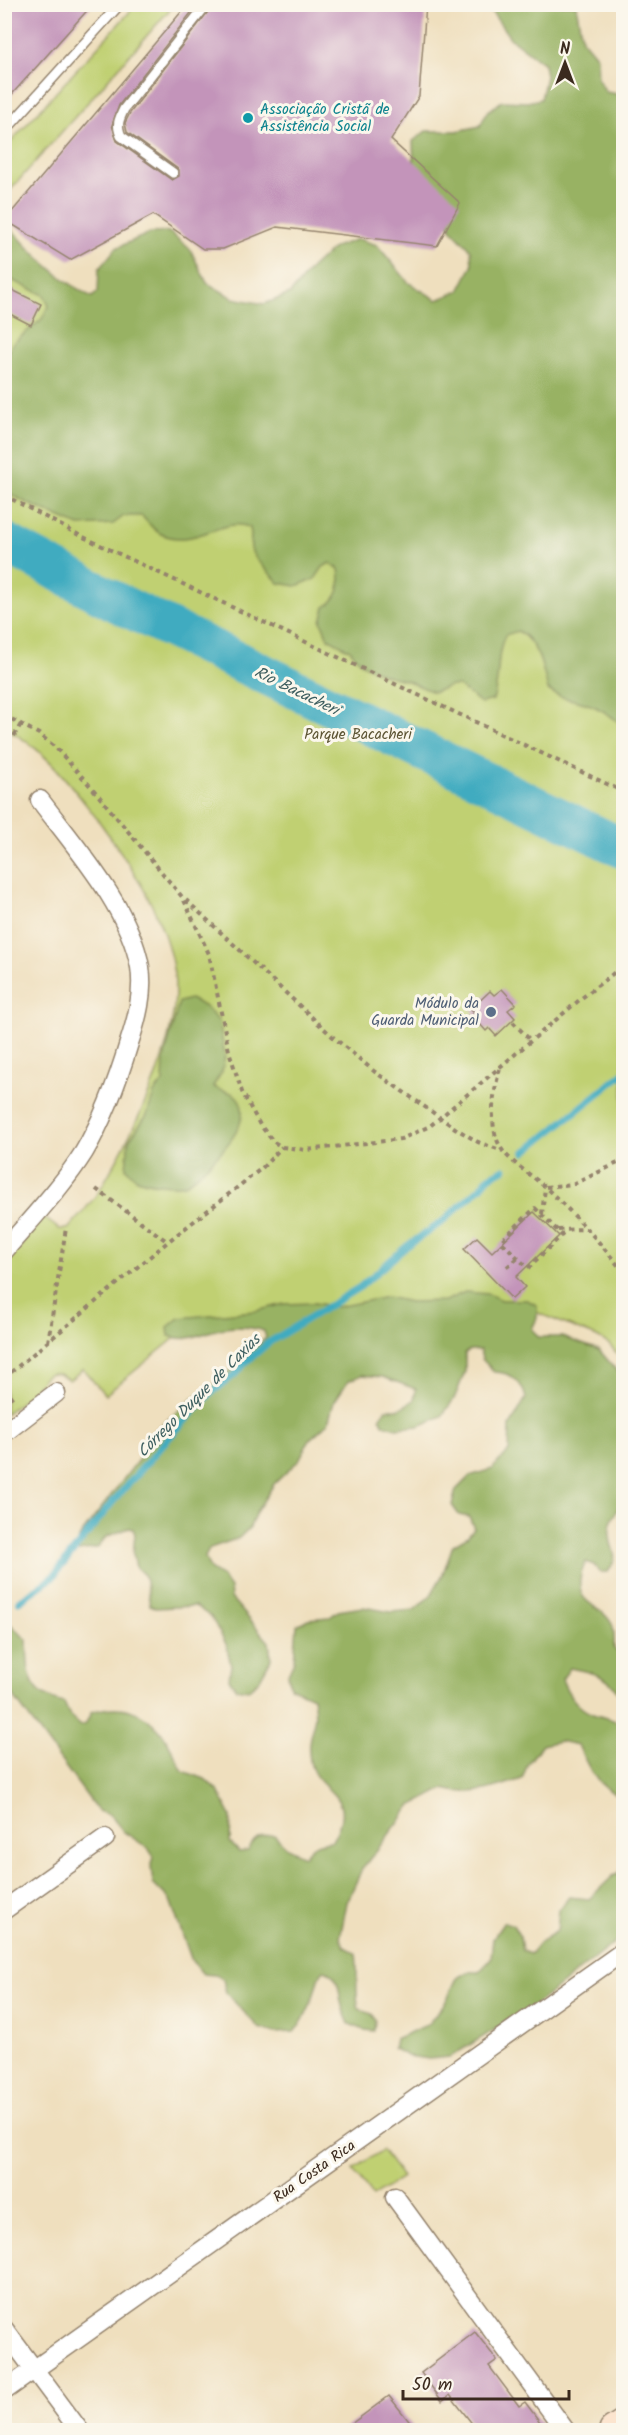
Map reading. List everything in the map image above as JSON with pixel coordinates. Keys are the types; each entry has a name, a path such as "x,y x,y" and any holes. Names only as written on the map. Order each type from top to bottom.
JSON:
{"main road":[{"path":"613,2430 624,2423"}],"street":[{"path":"4,1251 84,1151 113,1091 141,998 140,968 133,944 102,884 40,800"},
{"path":"4,1433 56,1393"},
{"path":"4,1910 105,1838"},
{"name":"Rua Costa Rica","path":"4,2391 624,1951"},
{"path":"395,2197 565,2430"},
{"path":"4,2329 79,2430"}],"lane":[{"path":"4,132 120,4"},
{"path":"173,173 121,136 118,122 124,109 207,4"}],"path":[{"path":"4,495 79,535 624,792"},
{"path":"4,715 39,734 56,748 183,898 332,1036 375,1072 478,1142 503,1151 545,1187 624,1273"},
{"path":"14,736 21,724"},
{"path":"183,898 209,954 229,1051 242,1092 260,1125 268,1136 282,1147 307,1150 416,1134 441,1117 624,965"},
{"path":"513,1022 531,1041"},
{"path":"500,1069 493,1100 494,1120 503,1151"},
{"path":"4,1378 168,1242 262,1168 282,1147"},
{"path":"545,1187 574,1184 624,1160"},
{"path":"542,1214 545,1187"},
{"path":"96,1189 168,1242"},
{"path":"536,1208 542,1214 562,1235 528,1268 501,1241 536,1208"},
{"path":"48,1342 66,1228"},
{"path":"557,1230 586,1229"},
{"path":"507,1268 518,1258"},
{"path":"4,1388 15,1402"}],"green space":[{"path":"136,5 174,5 5,196 5,148"},
{"path":"487,5 576,5 582,39 597,57 598,79 606,92 623,95 623,726 595,707 548,690 542,665 535,649 518,631 505,635 500,651 493,700 481,703 458,686 433,692 362,664 350,650 328,638 321,621 325,607 334,600 338,591 339,569 330,563 323,567 315,579 296,586 279,583 258,562 252,552 250,528 230,525 184,538 159,533 142,516 124,516 113,524 79,526 5,491 4,364 12,344 41,320 49,306 44,295 5,277 5,224 58,275 92,297 98,292 99,269 116,248 150,233 169,232 190,249 207,283 233,298 264,304 290,294 312,267 335,247 358,239 377,245 409,283 437,300 459,291 472,266 471,250 452,230 436,196 414,167 413,141 426,131 457,131 480,126 487,112 502,101 527,102 541,99 546,76 544,64 510,38"},
{"name":"Parque Bacacheri","path":"5,270 623,560 623,1361 609,1344 597,1337 533,1311 257,1321 180,1334 105,1395 83,1369 69,1380 62,1375 51,1373 25,1399 5,1414 5,1261 42,1216 59,1229 68,1229 98,1192 128,1139 153,1083 171,1026 175,999 174,974 163,932 155,912 123,855 56,768 33,746 5,729"},
{"path":"190,999 204,1006 219,1021 225,1056 222,1072 213,1086 237,1097 242,1111 241,1121 237,1131 223,1150 187,1183 175,1185 140,1180 126,1168 129,1140 147,1115 154,1093 163,1082 164,1059 179,1002"},
{"path":"465,1292 488,1294 502,1300 527,1300 537,1305 537,1318 532,1329 538,1337 562,1337 599,1350 623,1378 623,1502 615,1513 610,1527 615,1557 608,1572 600,1572 594,1565 586,1562 580,1580 580,1589 586,1600 608,1617 612,1624 614,1649 623,1656 623,1699 607,1680 592,1673 570,1668 562,1679 570,1695 588,1712 613,1720 623,1727 623,1797 600,1783 590,1770 578,1745 559,1741 542,1745 528,1763 522,1779 473,1792 443,1789 411,1806 362,1869 347,1902 340,1938 344,1946 356,1954 359,2009 372,2014 375,2021 374,2031 349,2024 336,1980 324,1970 318,1979 308,2011 298,2028 294,2032 275,2033 259,2028 226,1993 223,1979 215,1975 203,1974 192,1961 170,1900 153,1883 151,1867 154,1857 148,1848 124,1832 110,1815 98,1811 5,1685 5,1619 27,1640 29,1672 36,1688 52,1699 64,1703 70,1716 81,1726 86,1724 91,1712 102,1709 121,1708 147,1718 164,1736 183,1771 205,1779 218,1791 231,1816 230,1842 239,1852 248,1851 258,1838 269,1835 274,1835 287,1848 304,1856 316,1844 332,1841 340,1825 342,1812 339,1802 314,1772 310,1761 309,1744 315,1715 313,1697 290,1687 288,1674 294,1661 297,1625 308,1619 330,1617 338,1611 363,1607 391,1612 414,1610 431,1595 442,1576 453,1545 468,1536 474,1528 469,1517 459,1515 452,1505 456,1490 470,1476 492,1469 509,1451 510,1426 526,1398 519,1383 511,1376 494,1372 482,1359 480,1350 470,1350 465,1353 465,1372 454,1399 442,1416 419,1426 396,1428 383,1424 380,1417 386,1409 399,1409 414,1400 416,1389 383,1377 362,1375 348,1381 334,1402 328,1423 310,1439 299,1460 274,1484 256,1512 250,1527 239,1538 210,1548 205,1557 210,1569 222,1577 230,1588 231,1598 269,1642 271,1659 260,1679 250,1689 236,1689 229,1679 231,1665 226,1644 211,1617 195,1606 155,1608 150,1605 145,1576 136,1567 133,1554 135,1534 133,1529 129,1528 106,1537 97,1548 79,1551 76,1546 80,1536 142,1455 145,1441 152,1433 195,1397 224,1377 244,1354 266,1338 264,1331 242,1327 220,1329 188,1338 169,1336 168,1327 179,1318 256,1311 284,1304 315,1303 337,1307 387,1297 410,1302 445,1301"},
{"path":"623,1870 623,1936 535,2005 450,2057 429,2059 407,2056 393,2048 395,2039 427,2025 445,2003 457,1978 467,1972 479,1972 491,1959 493,1938 504,1922 513,1925 520,1937 522,1951 530,1954 540,1942 557,1931 559,1910 569,1897 589,1899 613,1876"},
{"path":"382,2150 402,2177 373,2197 353,2170"}],"building":[{"path":"11,4 93,4 4,103 4,11"},
{"name":"Associação Cristã de Assistência Social","path":"188,4 198,4 119,105 112,125 117,141 172,180 179,176 179,170 127,132 125,123 130,113 214,4 426,4 419,96 391,140 460,203 437,246 277,227 223,249 203,249 153,215 70,260 5,220"},
{"path":"4,286 41,304 31,325 4,311"},
{"name":"Módulo da Guarda Municipal","path":"502,989 516,1004 508,1010 515,1018 496,1036 489,1028 486,1031 472,1015 475,1013 471,1009 490,991 494,995"},
{"path":"534,1212 559,1236 516,1277 525,1287 512,1299 464,1249 477,1237 492,1252"},
{"path":"475,2332 497,2360 489,2366 519,2406 525,2402 546,2430 477,2430 450,2395 442,2401 421,2373"},
{"path":"389,2396 416,2430 343,2430"}],"waterway":[{"name":"Rio Bacacheri","path":"4,542 116,602 624,849"},
{"name":"Córrego Duque de Caxias","path":"525,1152 624,1073"},
{"name":"Córrego Duque de Caxias","path":"19,1601 52,1578 111,1504 210,1394 237,1373 268,1343 360,1287 407,1246 442,1222 489,1177 504,1169"}],"place":[{"name":"Associação Cristã de Assistência Social","path":"248,118"},
{"name":"Módulo da Guarda Municipal","path":"491,1012"}]}
